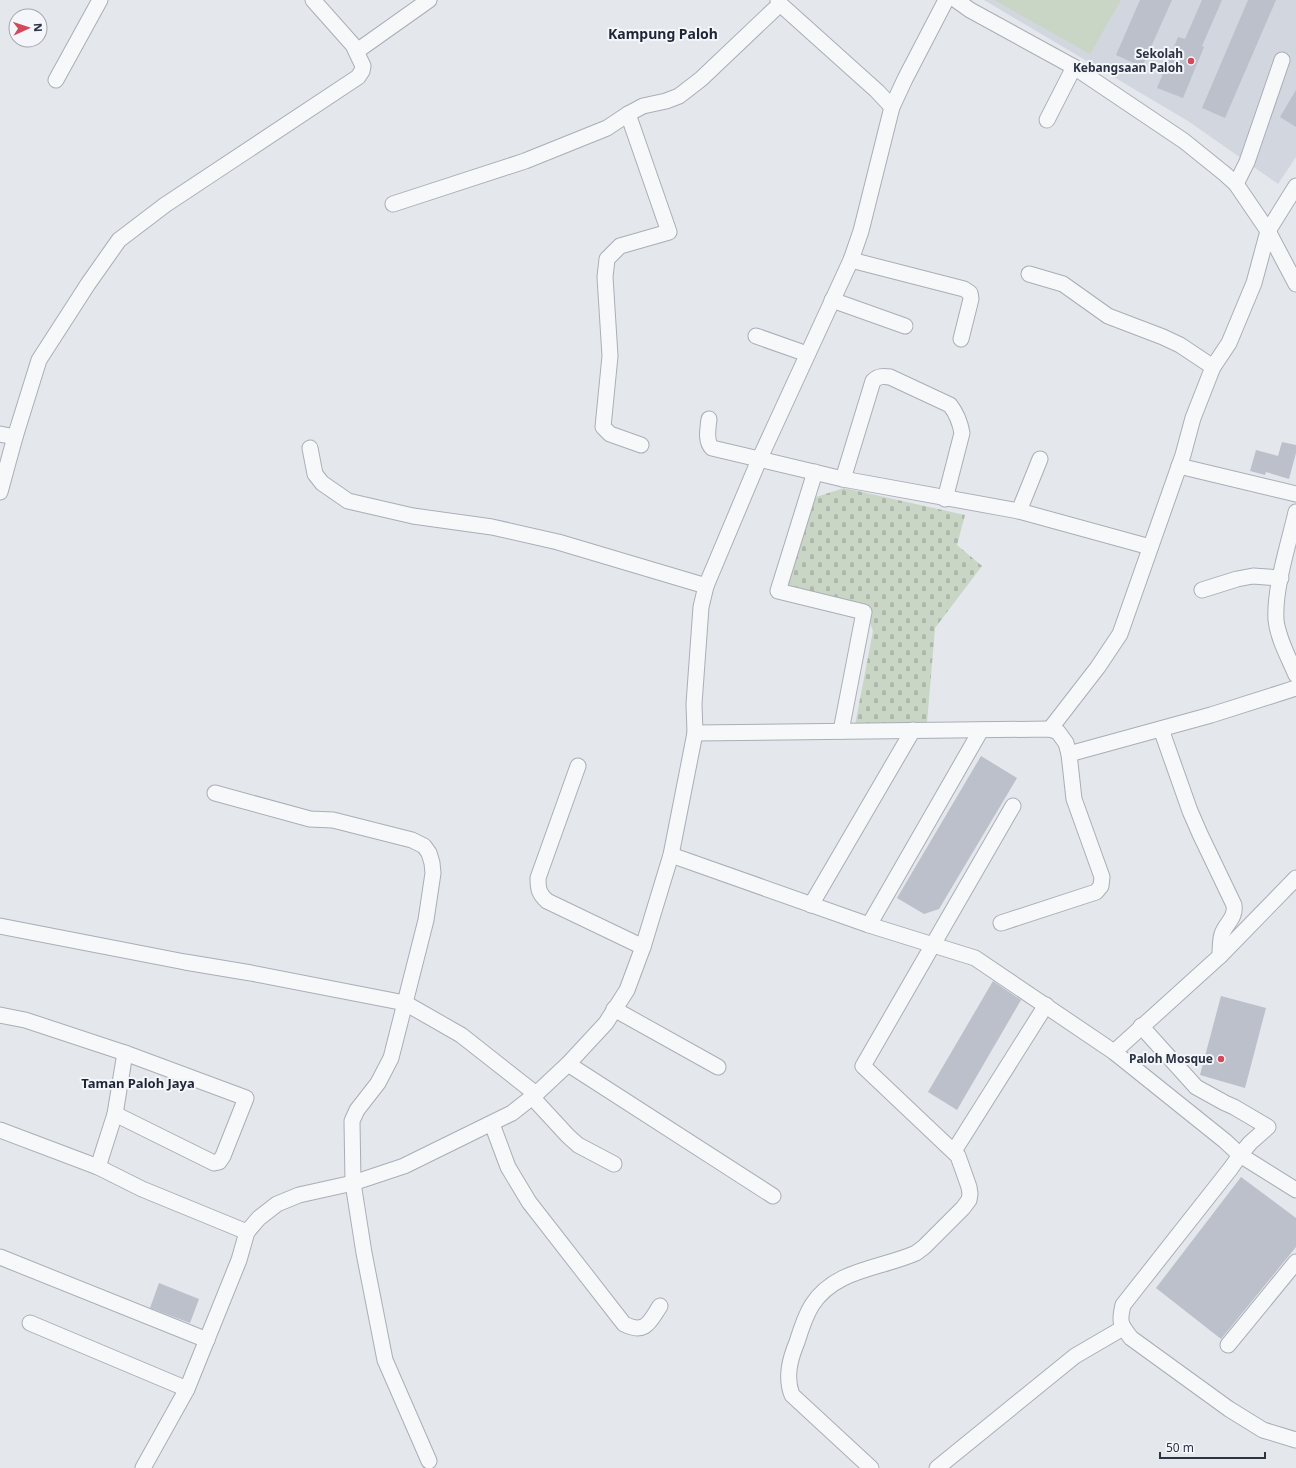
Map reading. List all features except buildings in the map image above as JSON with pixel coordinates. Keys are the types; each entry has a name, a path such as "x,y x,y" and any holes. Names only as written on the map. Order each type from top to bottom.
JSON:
{"street":[{"path":"56,80 100,0"},
{"path":"0,492 7,435 39,360 88,284 119,240 165,205 358,77 362,71 363,66 353,45 313,0"},
{"path":"357,51 429,0"},
{"path":"144,1468 187,1388 239,1260 246,1232 259,1218 278,1204 299,1195 353,1183 404,1166 512,1113 534,1096 568,1064 606,1022 627,990 643,947 671,855 695,733 694,704 701,607 706,586 759,460 850,260 861,231 892,107 946,0"},
{"path":"956,0 970,10 1074,67 1184,141 1236,184 1268,231 1296,284"},
{"path":"393,204 525,161 607,128 628,114 644,106 666,101 679,96 701,79 779,2 877,91 892,107"},
{"path":"1236,184 1247,162 1282,60"},
{"path":"1047,120 1074,67"},
{"path":"628,114 669,232 620,246 607,259 605,277 610,356 604,427 610,434 641,445"},
{"path":"1050,729 1098,668 1120,634 1213,367 1228,343 1254,283 1268,231 1296,186"},
{"path":"850,260 964,289 970,293 971,299 961,339"},
{"path":"1029,274 1063,284 1108,316 1174,342 1213,367"},
{"path":"832,300 906,326"},
{"path":"756,336 807,354"},
{"path":"842,479 873,381 877,377 884,376 950,405 956,412 961,424 962,433 945,499"},
{"path":"710,419 708,445 712,448 842,479 1019,512 1150,547"},
{"path":"310,448 315,474 322,483 348,501 413,516 492,527 543,539 706,586"},
{"path":"1019,512 1040,459"},
{"path":"1179,466 1296,494"},
{"path":"815,472 778,591 864,612 841,731"},
{"path":"1296,512 1277,595 1276,621 1281,640 1296,675"},
{"path":"1202,590 1237,579 1253,576 1281,578"},
{"path":"1069,754 1211,715 1296,688"},
{"path":"695,733 1050,729 1058,732 1066,743 1069,754 1074,799 1102,877 1101,886 1096,892 1001,923"},
{"path":"1161,729 1197,828 1234,905 1235,911 1233,917 1222,935 1220,956"},
{"path":"811,905 912,730"},
{"path":"869,925 981,730"},
{"path":"578,766 538,878 538,888 541,896 547,901 643,947"},
{"path":"215,793 310,820 333,820 412,840 424,846 429,853 433,873 426,920 391,1058 378,1083 357,1110 352,1121 353,1183 364,1253 385,1360 429,1461"},
{"path":"871,1468 792,1395 789,1388 788,1378 790,1361 806,1316 811,1306 824,1289 851,1274 916,1253 963,1208 969,1200 969,1187 961,1162 954,1151 863,1066 1013,806"},
{"path":"671,855 869,925 962,952 975,958 1114,1052 1219,1135 1240,1155 1296,1190"},
{"path":"1114,1052 1220,956 1296,878"},
{"path":"0,926 185,962 252,973 405,1004 461,1035 534,1096 568,1136 578,1145 614,1164"},
{"path":"954,1151 1046,1005"},
{"path":"614,1009 718,1067"},
{"path":"0,1015 25,1020 125,1053 246,1098 223,1156 219,1162 214,1163 115,1114"},
{"path":"1141,1026 1196,1087 1268,1127 1250,1143 1240,1155 1123,1305 1120,1318 1123,1328 1131,1338 1229,1409 1263,1430 1296,1440"},
{"path":"98,1167 115,1114 125,1053"},
{"path":"568,1064 772,1196"},
{"path":"492,1124 508,1167 530,1202 624,1324 633,1329 648,1325 660,1306"},
{"path":"0,1130 98,1167 142,1189 246,1232"},
{"path":"0,1257 207,1340"},
{"path":"1228,1345 1296,1262"},
{"path":"30,1323 187,1388"},
{"path":"936,1468 1075,1356 1123,1328"}],"shaded area":[{"name":"Sekolah Kebangsaan Paloh","path":"984,0 1296,0 1296,157 1278,184 1188,121"}],"green space":[{"path":"994,0 1121,0 1090,54"},
{"path":"844,488 965,515 957,545 982,566 935,628 927,723 855,725 873,631 863,603 787,589 813,498"}],"place":[{"name":"Sekolah Kebangsaan Paloh","path":"1191,61"},
{"name":"Paloh Mosque","path":"1221,1059"}],"district":[{"name":"Kampung Paloh","path":"663,34"},
{"name":"Taman Paloh Jaya","path":"138,1083"}]}
